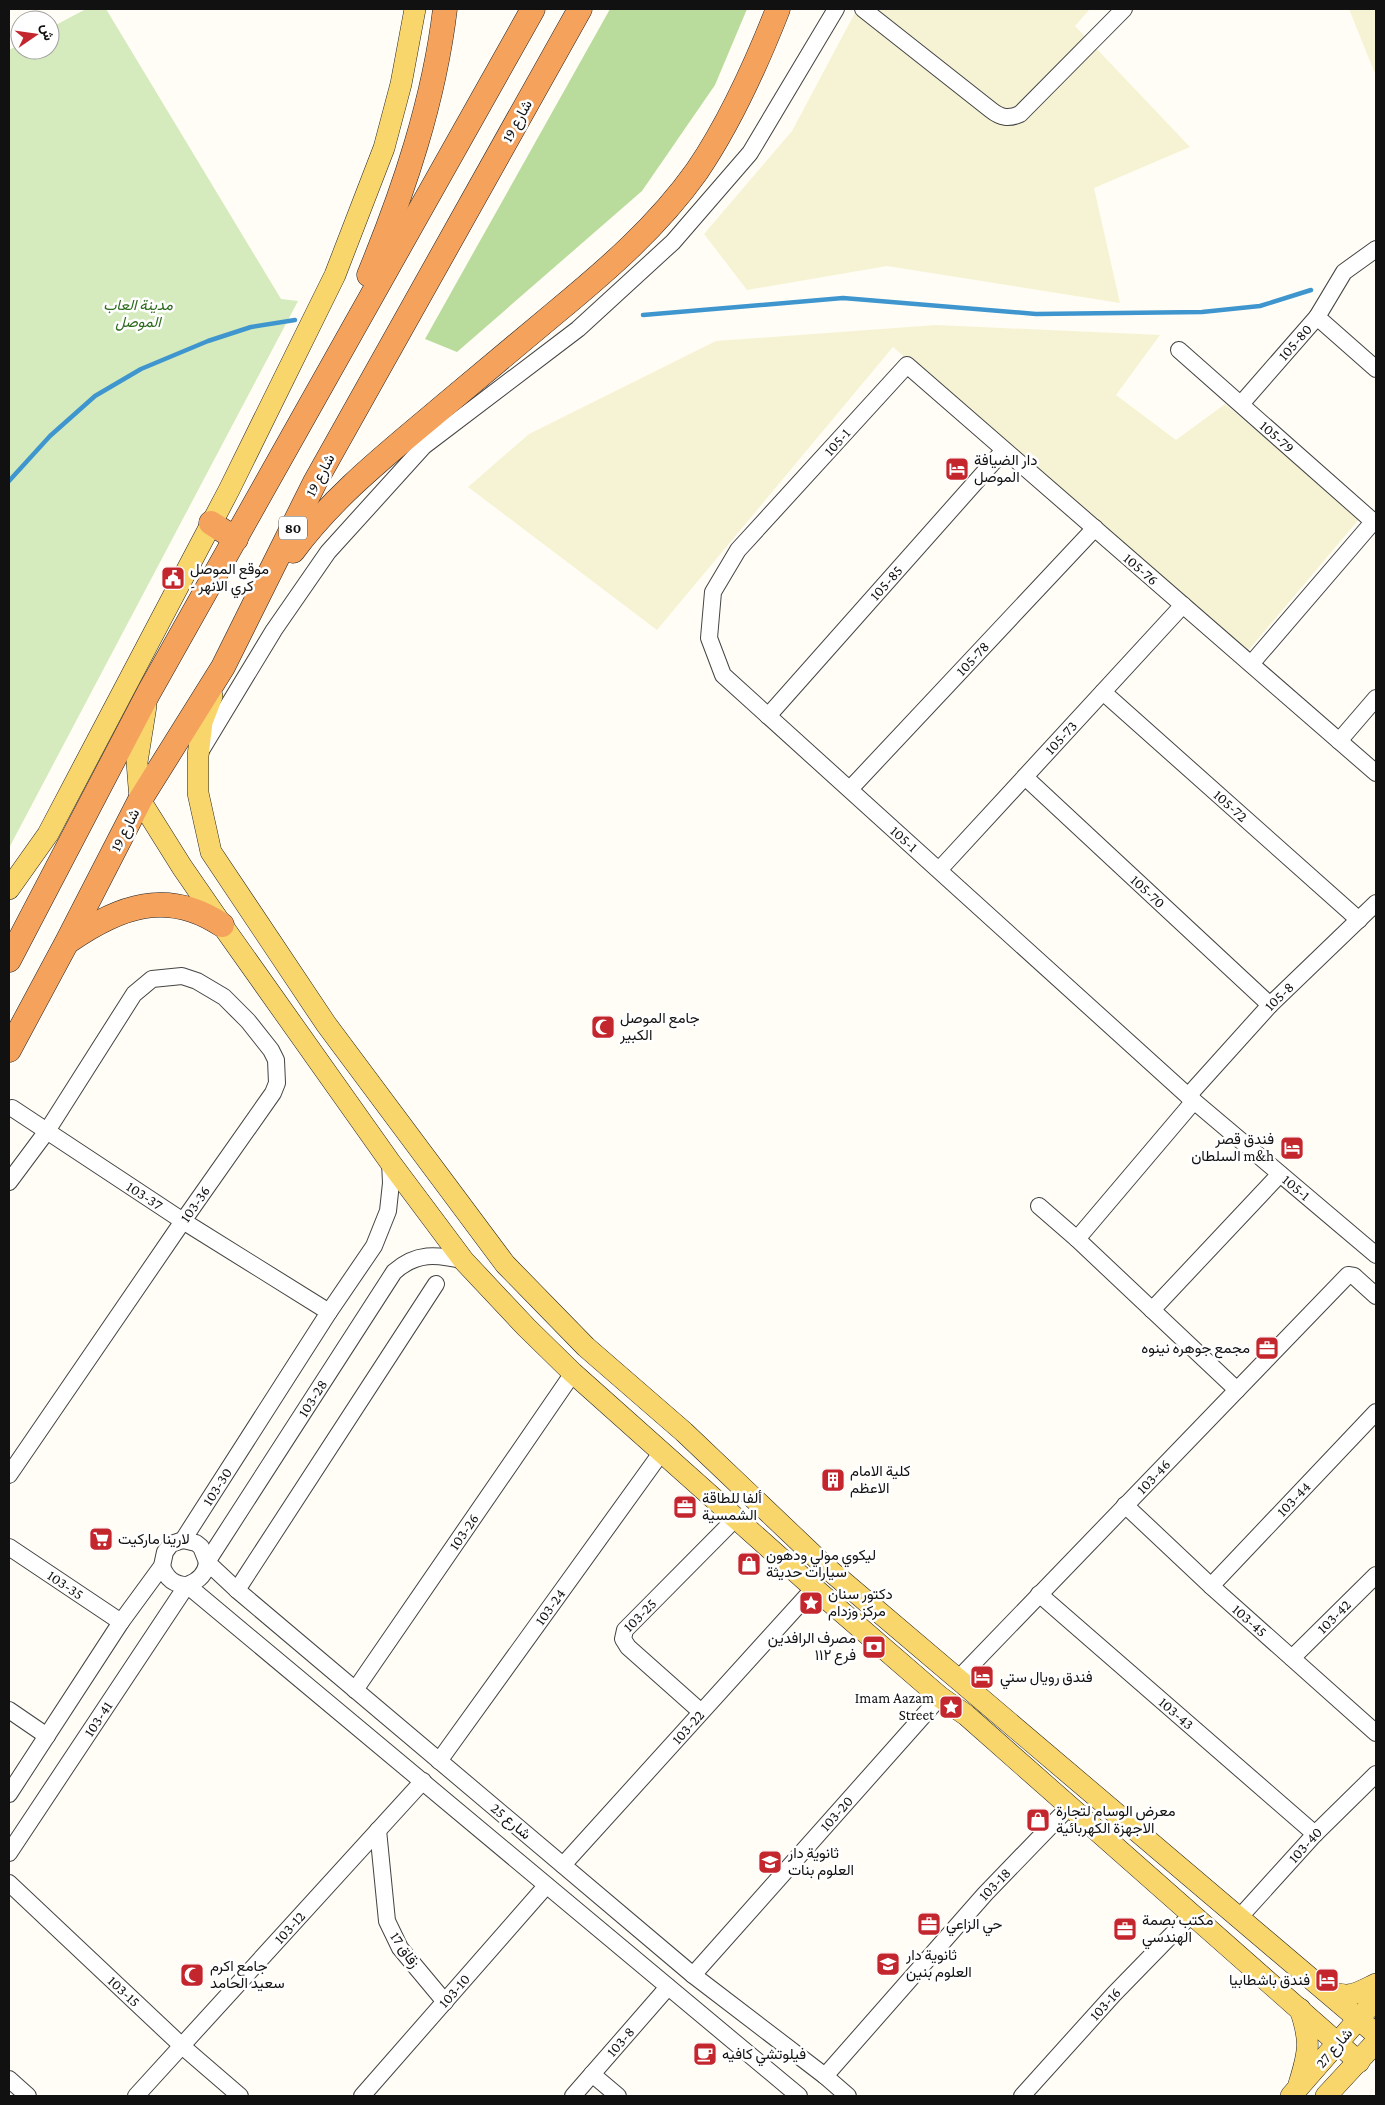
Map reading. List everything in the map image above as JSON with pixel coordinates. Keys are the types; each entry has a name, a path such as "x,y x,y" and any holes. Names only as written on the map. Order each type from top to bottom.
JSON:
{"highway":[{"path":"328,372 402,191 434,76 445,9"},
{"path":"9,960 150,692 533,9"},
{"name":"شارع 19","path":"9,1050 140,800 223,667 320,473 580,9"},
{"path":"252,610 305,535 356,481 610,267 667,208 696,171 741,94 759,57 778,9"},
{"path":"211,523 236,539"},
{"path":"67,942 104,918 144,906 186,907 205,913 222,924"}],"main road":[{"path":"9,889 48,834 211,523 335,275 384,148 400,84 415,9"},
{"path":"223,667 202,722 198,756 198,793 210,852 326,1024 505,1264 586,1347 684,1432 827,1568 959,1678 1376,2034"},
{"path":"150,692 144,713 137,762 140,800 222,924 390,1162 464,1261 526,1327 572,1372 661,1453 940,1697 966,1715 1359,2062"},
{"path":"182,866 210,852"},
{"path":"1325,1990 1342,1996 1355,1995 1376,1984"},
{"name":"شارع 27","path":"1294,2093 1376,1999"},
{"path":"1294,2093 1308,2051 1306,2027 1300,2009"},
{"name":"شارع 27","path":"1326,2096 1376,2042"}],"street":[{"path":"198,756 274,630 328,552 424,446 578,329 673,242 750,153 836,9"},
{"path":"863,9 991,110 1005,118 1020,114 1124,9"},
{"path":"1317,317 1344,272 1376,248"},
{"name":"105-80","path":"1241,404 1317,317 1376,369"},
{"name":"105-79","path":"1179,350 1375,523"},
{"name":"105-76","path":"907,365 1376,773"},
{"name":"105-1","path":"907,365 738,550 712,592 710,638 723,675 1191,1099 1376,1255"},
{"name":"105-85","path":"768,716 1004,450"},
{"path":"1251,664 1375,523"},
{"name":"105-78","path":"850,789 1095,528"},
{"name":"105-73","path":"939,870 1183,606"},
{"name":"105-72","path":"1103,692 1359,920"},
{"path":"1339,741 1376,698"},
{"name":"105-70","path":"1024,777 1270,1005"},
{"name":"105-8","path":"1077,1239 1270,1005 1376,903"},
{"name":"103-36","path":"9,1475 182,1221 273,1093 277,1083 278,1071 276,1060 271,1050 248,1021 224,998 197,981 182,976 152,978 134,994 47,1131"},
{"name":"103-37","path":"12,1108 182,1221 329,1312"},
{"path":"9,1182 47,1131"},
{"name":"103-30","path":"9,1794 121,1622 162,1566 163,1556 168,1548 182,1540 329,1312 374,1246 384,1223 390,1197 390,1162"},
{"path":"1152,1310 1280,1174"},
{"path":"1039,1206 1077,1239 1237,1390"},
{"name":"103-28","path":"187,1585 201,1578 206,1570 207,1562 394,1272 410,1260 429,1255 438,1255 464,1261"},
{"name":"103-46","path":"959,1678 1348,1274 1354,1276 1376,1296"},
{"path":"236,1590 436,1284"},
{"name":"103-26","path":"355,1690 572,1372"},
{"name":"103-44","path":"1211,1586 1376,1412"},
{"name":"103-24","path":"439,1761 661,1453"},
{"name":"103-45","path":"1125,1505 1211,1586 1376,1733"},
{"name":"103-25","path":"700,1711 628,1647 623,1639 625,1630 736,1518"},
{"name":"شارع 25","path":"182,1540 196,1543 201,1547 207,1562 236,1590 693,1975 825,2076 848,2096"},
{"name":"103-35","path":"9,1547 121,1622"},
{"name":"شارع 25","path":"162,1566 171,1580 177,1584 187,1585 423,1781 668,1987 788,2093"},
{"name":"103-42","path":"1292,1658 1376,1575"},
{"name":"103-41","path":"9,1853 187,1585"},
{"name":"103-22","path":"563,1865 700,1711 814,1588"},
{"name":"103-43","path":"1039,1594 1315,1834"},
{"name":"103-20","path":"693,1975 940,1697"},
{"path":"9,1710 48,1736"},
{"name":"103-40","path":"1238,1918 1315,1834 1376,1774"},
{"name":"103-12","path":"136,2096 423,1781"},
{"name":"103-18","path":"825,2076 985,1894 1069,1807"},
{"name":"زقاق 17","path":"378,1830 387,1922 400,1948 445,2002"},
{"name":"103-15","path":"9,1883 182,2046 240,2096"},
{"name":"103-10","path":"362,2096 546,1886"},
{"name":"103-16","path":"1022,2096 1114,1994 1191,1915"},
{"name":"103-8","path":"573,2096 668,1987"},
{"path":"592,2074 618,2096"},
{"path":"9,2079 28,2096"}],"shaded area":[{"path":"857,9 1090,9 1075,26 1190,147 1094,188 1120,303 887,266 747,290 704,234 792,131"},
{"path":"1349,9 1376,9 1376,76"},
{"path":"936,325 1160,335 1116,395 1176,440 1225,404 1360,518 1247,652 893,347 657,630 468,487 529,434 716,341"}],"green space":[{"name":"مدينة العاب الموصل","path":"86,9 106,9 281,299 298,301 9,848 9,50 10,60 60,60 60,23"},
{"path":"610,9 747,9 715,85 642,191 457,352 425,339"}],"waterway":[{"path":"643,315 843,298 1036,314 1202,312 1260,306 1311,290"},
{"path":"9,481 50,436 95,396 141,369 208,341 251,327 295,320"}],"place":[{"name":"دار الضيافة الموصل","path":"957,469"},
{"name":"موقع الموصل - كري الانهر","path":"173,578"},
{"name":"جامع الموصل الكبير","path":"603,1027"},
{"name":"فندق قصر السلطان m&h","path":"1292,1148"},
{"name":"مجمع جوهره نينوه","path":"1267,1348"},
{"name":"كلية الامام الاعظم","path":"833,1480"},
{"name":"ألفا للطاقة الشمسية","path":"685,1507"},
{"name":"لارينا ماركيت","path":"101,1539"},
{"name":"ليكوي مولي ودهون سيارات حديثة","path":"749,1564"},
{"name":"دكتور سنان مركز وزدام","path":"811,1603"},
{"name":"مصرف الرافدين فرع ١١٢","path":"874,1647"},
{"name":"فندق رويال ستي","path":"982,1677"},
{"name":"Imam Aazam Street","path":"951,1707"},
{"name":"معرض الوسام لتجارة الاجهزة الكهربائية","path":"1038,1820"},
{"name":"ثانوية دار العلوم بنات","path":"770,1862"},
{"name":"حي الزاعي","path":"929,1924"},
{"name":"مكتب بصمة الهندسي","path":"1125,1929"},
{"name":"ثانوية دار العلوم بنين","path":"888,1964"},
{"name":"جامع اكرم سعيد الحامد","path":"192,1975"},
{"name":"فندق باشطابيا","path":"1327,1980"},
{"name":"فيلوتشي كافيه","path":"705,2054"}]}
